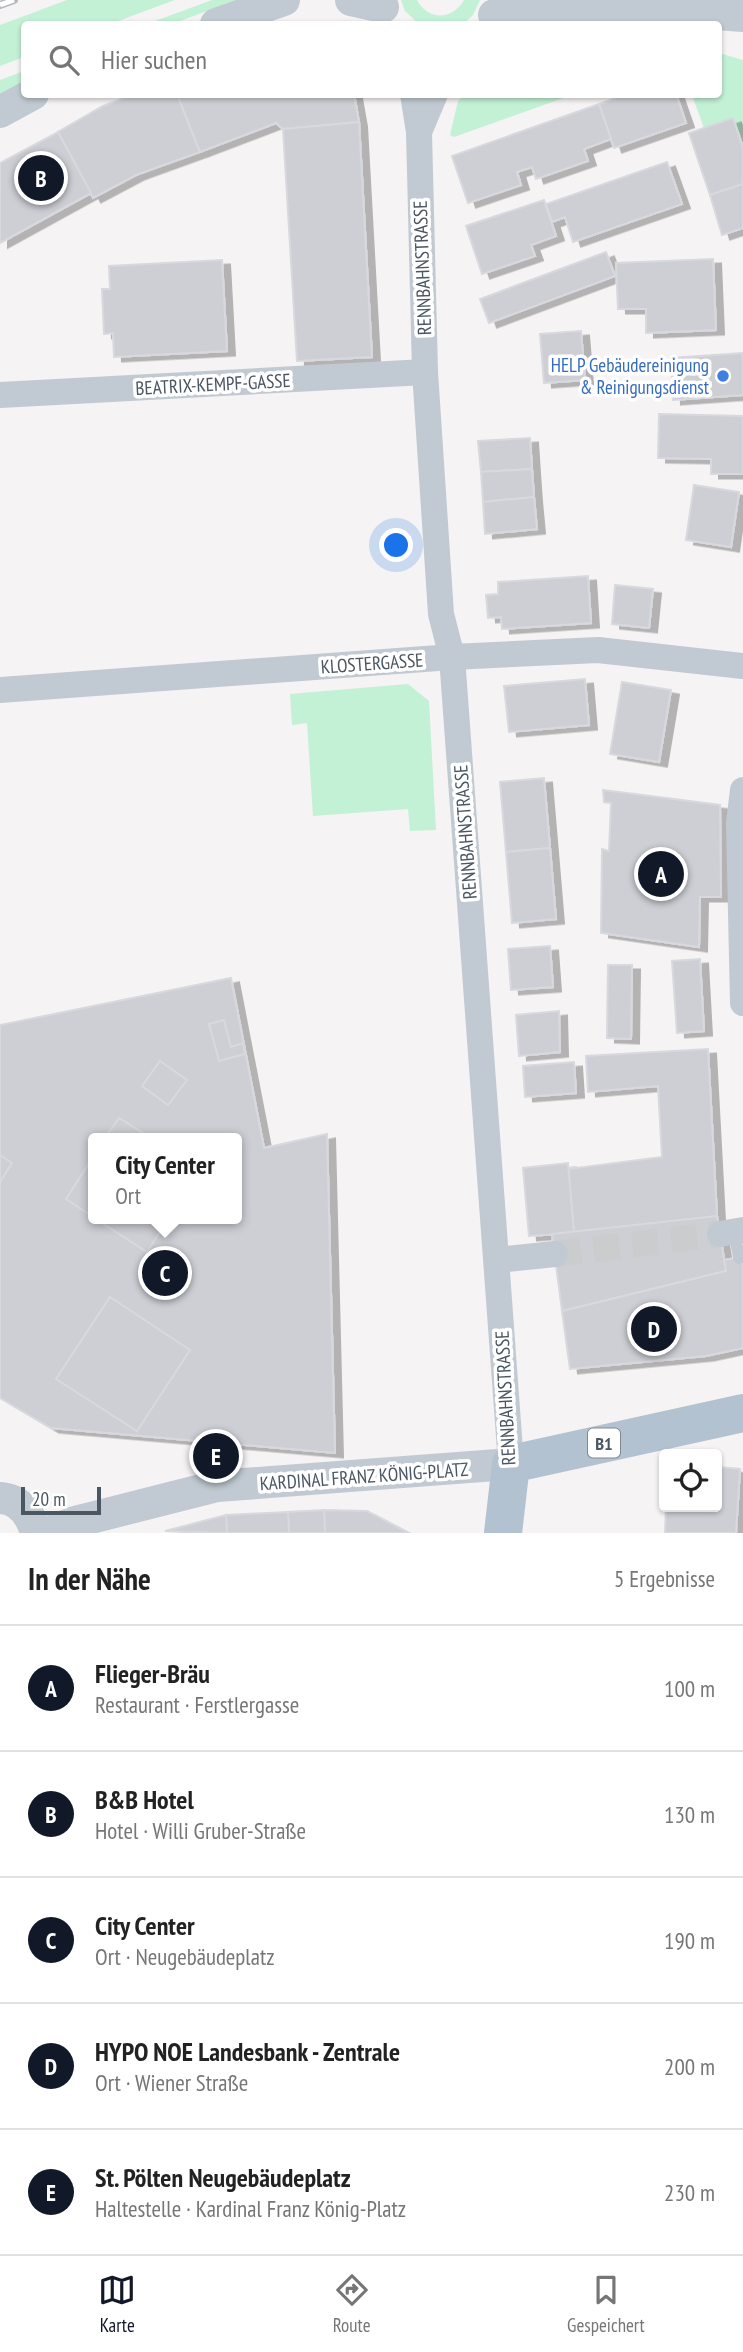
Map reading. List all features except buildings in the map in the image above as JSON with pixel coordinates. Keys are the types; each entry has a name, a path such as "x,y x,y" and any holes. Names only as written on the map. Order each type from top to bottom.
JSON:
{"main road":[{"name":"B1","path":"511,1464 743,1412"},
{"name":"RENNBAHNSTRASSE","path":"503,1533 511,1464"}],"street":[{"path":"224,21 284,0"},
{"path":"351,0 385,10"},
{"path":"590,0 626,7 743,16"},
{"path":"493,13 626,7"},
{"path":"0,112 26,98"},
{"name":"RENNBAHNSTRASSE","path":"414,98 419,132 425,372 441,614 452,657 511,1464"},
{"name":"RENNBAHNSTRASSE","path":"419,132 433,98"},
{"name":"BEATRIX-KEMPF-GASSE","path":"0,395 425,372"},
{"name":"KLOSTERGASSE","path":"0,690 452,657 597,650 743,666"},
{"path":"743,790 739,822 743,1003"},
{"path":"497,1259 555,1254"},
{"name":"KARDINAL FRANZ KÖNIG-PLATZ","path":"46,1533 75,1522 217,1486 511,1464"},
{"path":"0,1498 22,1506 33,1520 36,1533"}],"lane":[{"path":"732,1232 739,1258"}],"green space":[{"path":"67,0 175,0 118,21 21,21 21,58 0,66 0,25"},
{"path":"212,0 237,0 180,21 155,21"},
{"path":"401,0 417,0 427,12 440,15 454,11 464,0 480,0 473,15 466,21 416,21 405,11"},
{"path":"722,54 743,60 743,147 733,118 704,128 693,98 722,98"},
{"path":"21,72 21,86 0,96 0,80"},
{"path":"461,98 564,98 454,137 450,135"},
{"path":"408,684 429,701 436,830 410,831 408,809 313,816 307,723 292,725 290,694"}],"tunnel":[{"path":"555,1254 720,1234"}],"railway":[{"path":"0,5 14,0"}],"place":[{"name":"B&B Hotel","path":"41,178"},
{"name":"HELP Gebäudereinigung & Reinigungsdienst","path":"723,376"},
{"name":"Flieger-Bräu","path":"661,874"},
{"name":"City Center","path":"165,1273"},
{"name":"HYPO NOE Landesbank - Zentrale","path":"654,1329"},
{"name":"St. Pölten Neugebäudeplatz","path":"216,1456"}]}
